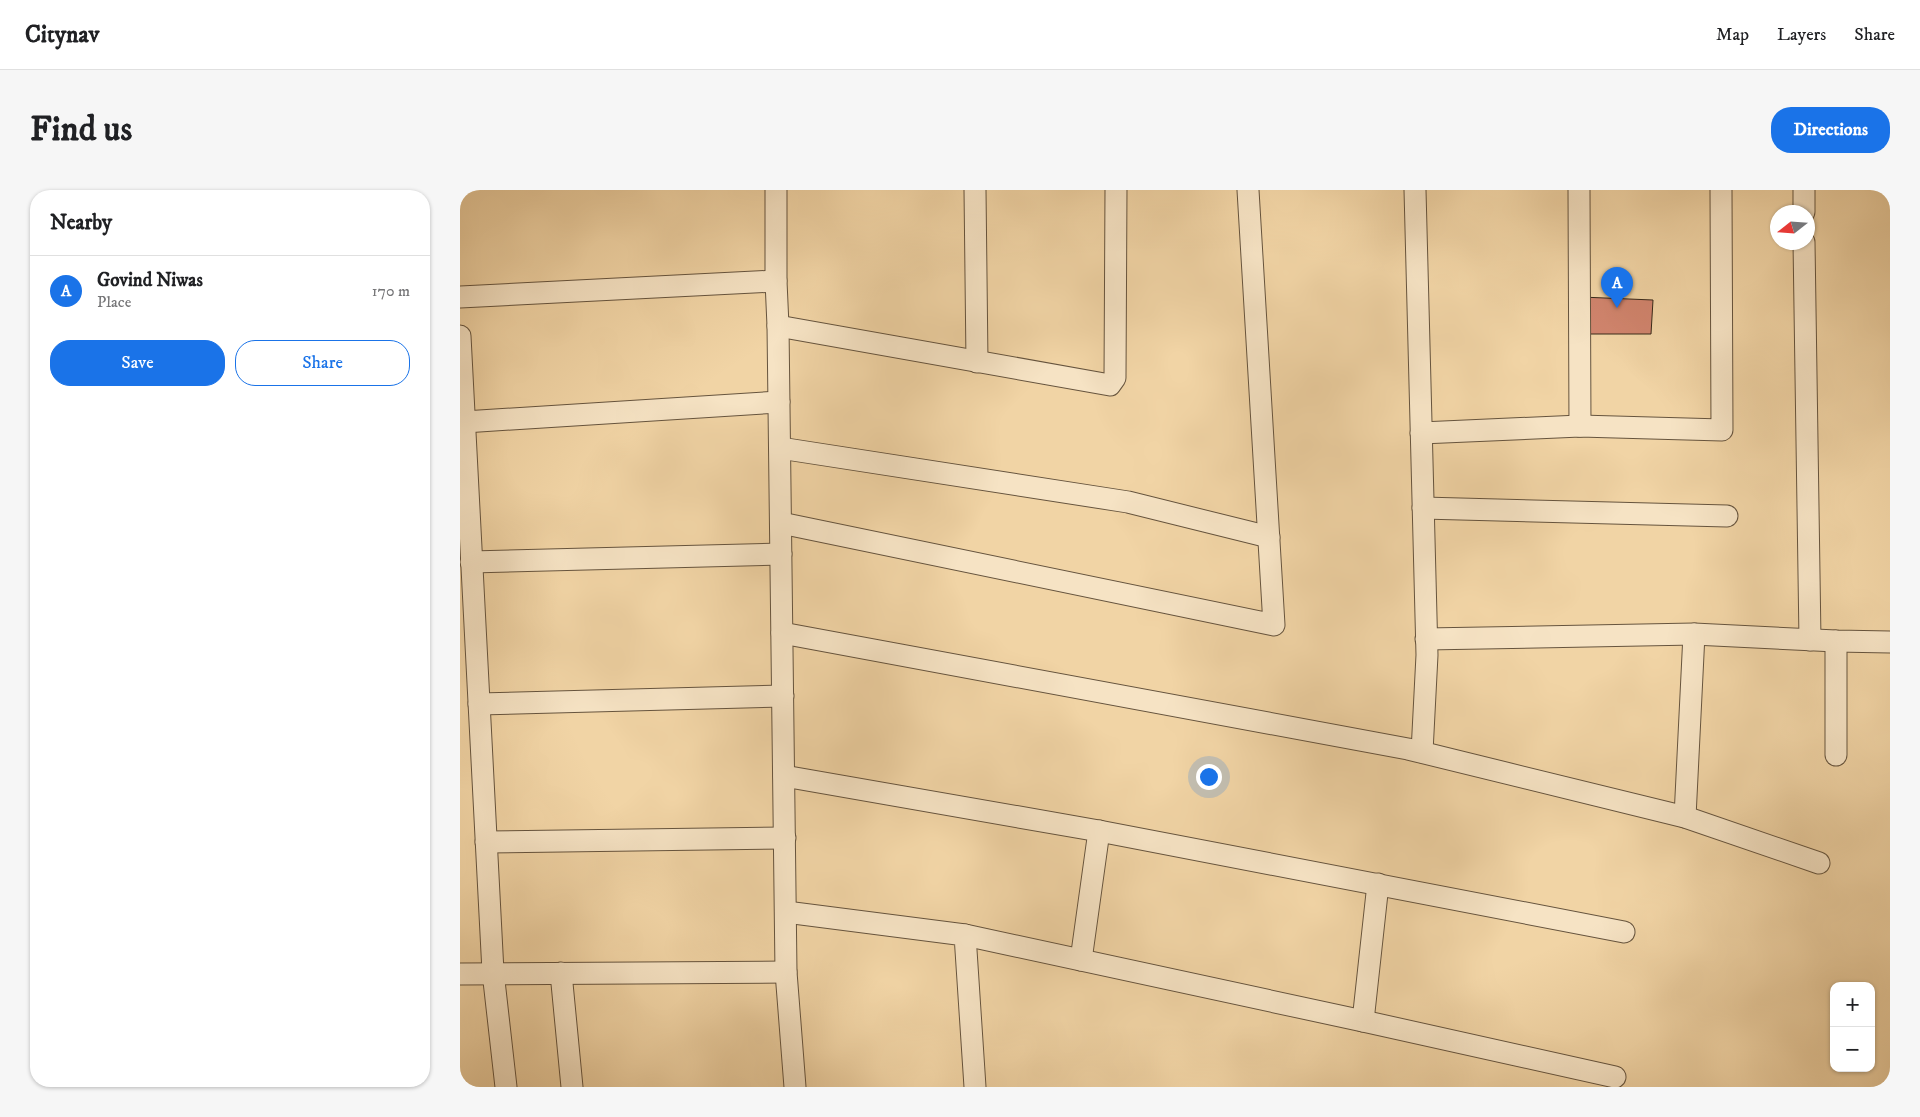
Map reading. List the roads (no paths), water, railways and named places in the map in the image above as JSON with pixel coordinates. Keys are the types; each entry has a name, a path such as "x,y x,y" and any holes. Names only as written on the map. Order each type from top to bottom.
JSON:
{"street":[{"path":"776,190 786,972 795,1087"},
{"path":"975,190 977,362"},
{"path":"778,326 1110,385 1115,378 1116,190"},
{"path":"781,522 1274,625 1248,190"},
{"path":"1416,190 1426,639 1422,752"},
{"path":"1579,190 1580,426"},
{"path":"1421,433 1580,426 1722,430 1721,190"},
{"path":"1804,190 1804,205"},
{"path":"1804,250 1810,640"},
{"path":"460,297 776,281"},
{"path":"460,336 464,422 463,469 471,562 467,612 478,704 493,972 506,1087"},
{"path":"464,422 779,402"},
{"path":"780,448 1128,502 1268,537"},
{"path":"1423,508 1727,516"},
{"path":"471,562 781,554"},
{"path":"782,633 1422,752 1685,817 1819,863"},
{"path":"1685,817 1694,634"},
{"path":"1426,639 1694,634 1890,642"},
{"path":"1836,641 1836,755"},
{"path":"478,704 783,696"},
{"path":"784,776 1099,831 1624,932"},
{"path":"1080,960 1099,831"},
{"path":"486,842 784,838"},
{"path":"1363,1021 1378,884"},
{"path":"786,912 965,935 1363,1021 1615,1078"},
{"path":"965,935 975,1087"},
{"path":"460,974 493,972 786,972"},
{"path":"561,973 572,1087"}],"place":[{"name":"Govind Niwas","path":"1617,308"}]}
